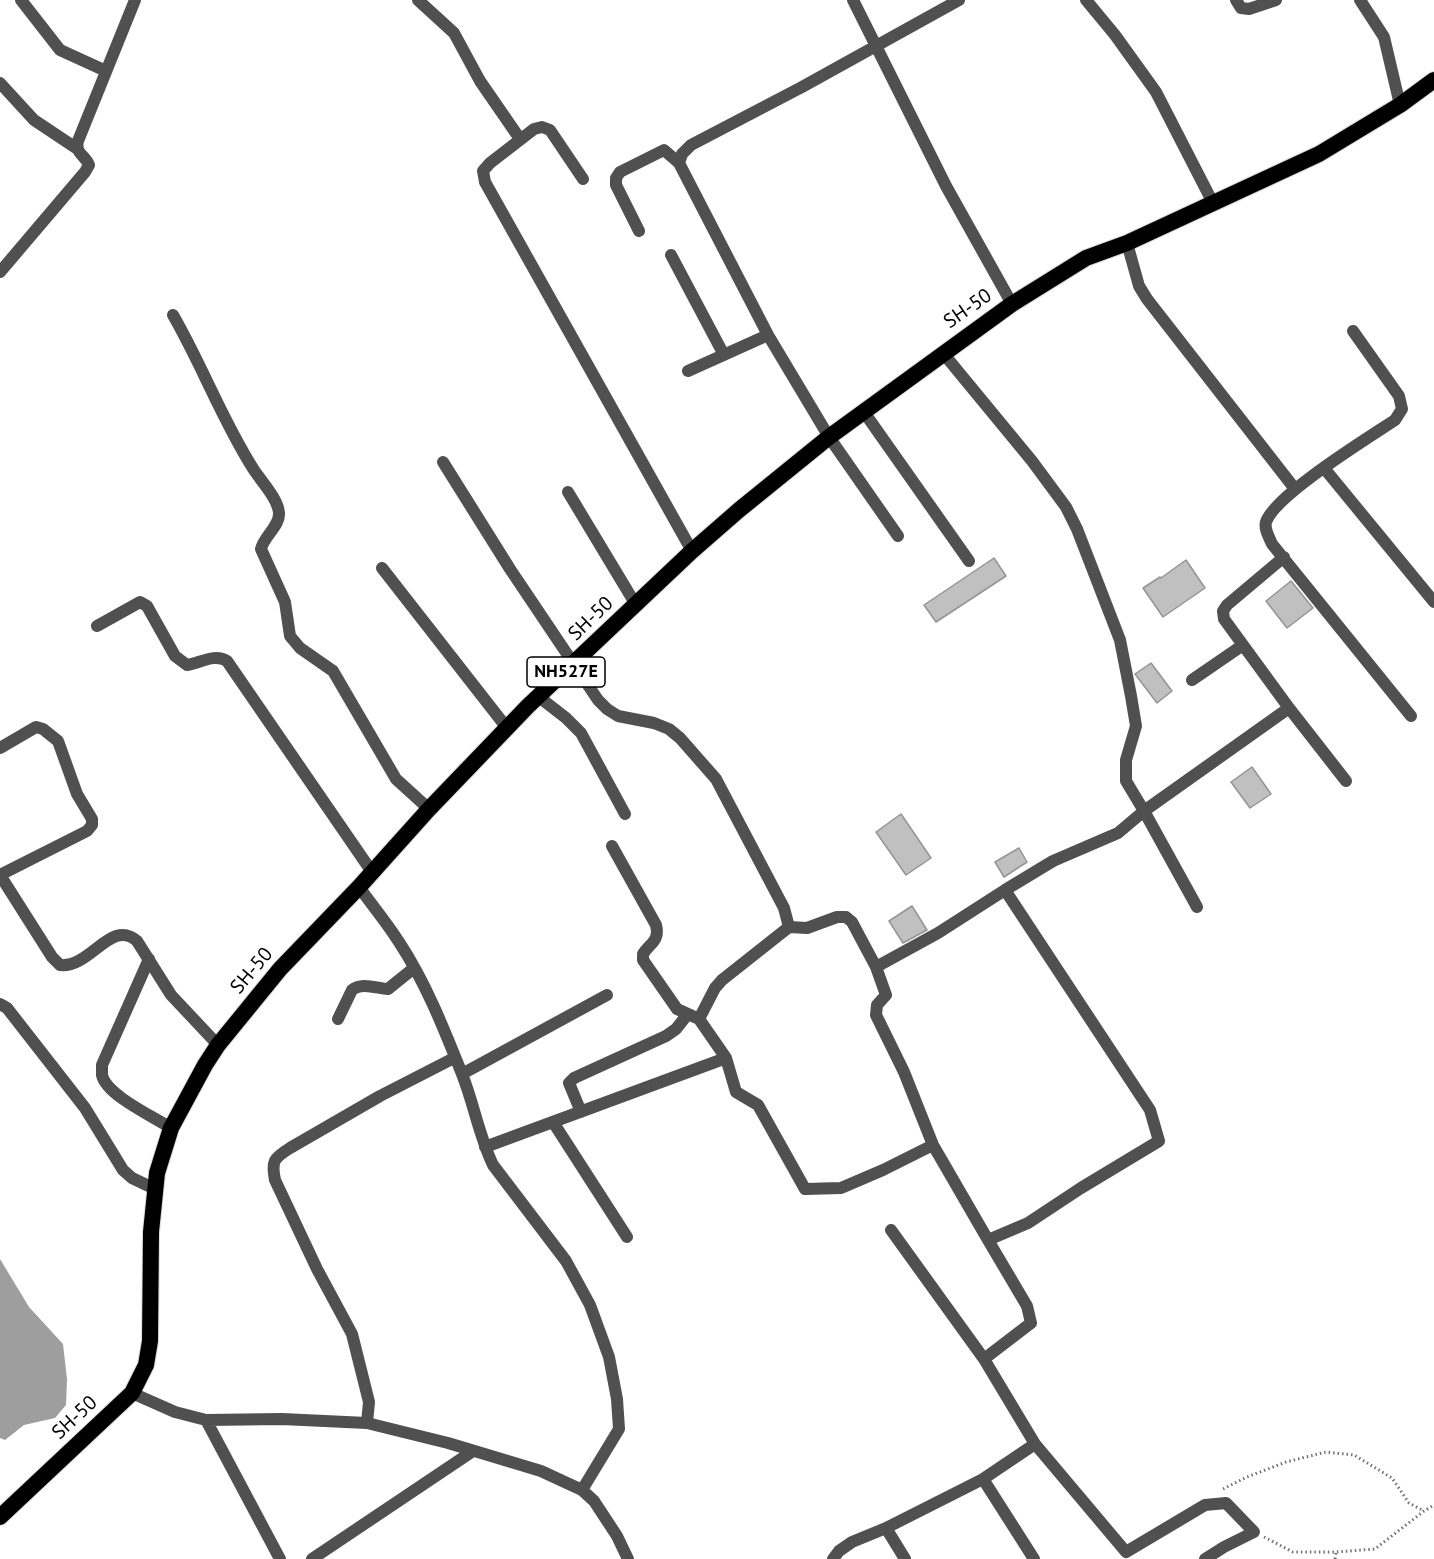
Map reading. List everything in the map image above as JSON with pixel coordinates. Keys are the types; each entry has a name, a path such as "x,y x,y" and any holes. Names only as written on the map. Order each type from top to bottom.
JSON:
{"highway":[{"name":"SH-50","path":"0,1516 132,1393 146,1365 150,1341 151,1232 157,1173 171,1128 205,1065 218,1045 280,969 429,808 507,728 692,551 829,437 1012,304 1086,258 1127,243 1319,154 1400,105 1434,80"}],"street":[{"path":"21,0 60,50 106,70"},
{"path":"76,148 135,0"},
{"path":"418,0 454,33 480,81 520,139"},
{"path":"853,0 946,186 1012,304"},
{"path":"679,163 682,154 691,145 802,87 958,0"},
{"path":"1086,0 1115,35 1156,92 1214,203"},
{"path":"1236,0 1241,8 1250,9 1276,0"},
{"path":"1360,0 1384,37 1400,105"},
{"path":"0,83 34,120 76,148 79,154 87,159 89,165 0,272"},
{"path":"583,179 550,130 542,127 534,129 520,139 483,171 485,182 692,551"},
{"path":"639,231 616,185 616,178 620,172 664,150 679,163 768,335 829,437 898,536"},
{"path":"1127,243 1140,286 1147,299 1295,489"},
{"path":"670,255 724,355"},
{"path":"172,315 191,346 246,458 276,503 279,512 278,521 263,541 261,549 285,602 290,636 300,648 333,671 396,778 429,808"},
{"path":"1353,331 1398,396 1402,409 1395,420 1295,489 1271,514 1266,523 1267,532 1272,544 1411,716"},
{"path":"688,370 768,335"},
{"path":"943,353 1032,461 1066,507 1077,529 1120,640 1136,726 1126,760 1126,781 1197,907"},
{"path":"864,412 969,561"},
{"path":"443,462 573,665 607,709 618,716 654,723 669,729 680,738 716,779 784,908 789,927"},
{"path":"1324,468 1434,602"},
{"path":"568,492 636,604"},
{"path":"1284,557 1227,605 1223,611 1224,619 1346,781"},
{"path":"382,568 507,728"},
{"path":"97,626 140,602 147,606 175,656 181,662 187,665 213,658 222,658 227,661 372,872"},
{"path":"1192,680 1243,645"},
{"path":"539,697 566,718 581,734 625,814"},
{"path":"876,967 938,933 1053,861 1118,833 1144,810 1289,708"},
{"path":"0,748 29,730 36,727 43,729 58,741 77,794 92,819 92,825 87,831 0,874 52,957 60,965 69,966 80,962 114,936 123,934 131,936 137,941 171,994 218,1045"},
{"path":"612,846 658,933 656,941 643,954 643,960 677,1010 693,1017 726,1058 736,1092 758,1104 804,1189 842,1188 884,1170 933,1144"},
{"path":"358,887 399,942 414,968 445,1032 462,1074 484,1147 493,1165 566,1261 590,1305 609,1357 620,1421 619,1429 582,1490"},
{"path":"988,1240 1028,1223 1159,1141 1150,1110 1005,890"},
{"path":"581,1112 569,1083 574,1078 666,1036 693,1017 722,980 757,954 784,928 807,928 837,917 846,917 852,922 876,967 886,994 877,1005 876,1015 904,1072 933,1144 1027,1306 1031,1323 984,1359"},
{"path":"149,959 102,1065 102,1075 106,1084 116,1094 171,1128"},
{"path":"338,1019 355,987 360,985 388,989 414,968"},
{"path":"462,1074 607,995"},
{"path":"0,1004 7,1008 85,1108 123,1170 132,1178 155,1188"},
{"path":"367,1423 369,1402 352,1334 317,1269 275,1180 274,1162 290,1148 380,1096 454,1058"},
{"path":"484,1147 726,1058"},
{"path":"553,1122 627,1238"},
{"path":"891,1230 984,1359 1035,1444 1126,1552 1205,1505 1226,1503 1254,1532 1205,1559"},
{"path":"132,1393 175,1412 206,1420 282,1419 367,1423 541,1471 582,1490 594,1502 604,1514 628,1559"},
{"path":"206,1420 280,1559"},
{"path":"833,1559 839,1551 852,1542 886,1528 983,1479 1035,1444"},
{"path":"312,1559 473,1451"},
{"path":"983,1479 1034,1559"},
{"path":"886,1528 904,1559"}],"path":[{"path":"1205,1505 1219,1491 1247,1477 1286,1462 1326,1452 1354,1455 1392,1478 1410,1503 1424,1511"},
{"path":"1254,1532 1293,1552 1375,1549 1434,1505"},
{"path":"1335,1559 1336,1552"}],"shaded area":[{"path":"0,1259 29,1307 63,1344 67,1379 66,1405 55,1418 24,1425 5,1440 0,1438"}],"building":[{"path":"994,558 1006,576 936,622 924,605"},
{"path":"1186,560 1205,588 1163,617 1143,588"},
{"path":"1291,581 1313,608 1287,628 1266,601"},
{"path":"1151,663 1172,691 1157,703 1135,674"},
{"path":"1252,767 1271,794 1250,808 1231,782"},
{"path":"901,814 931,858 906,875 876,832"},
{"path":"1019,848 1027,862 1004,877 995,862"},
{"path":"912,906 927,930 903,943 889,921"}]}
